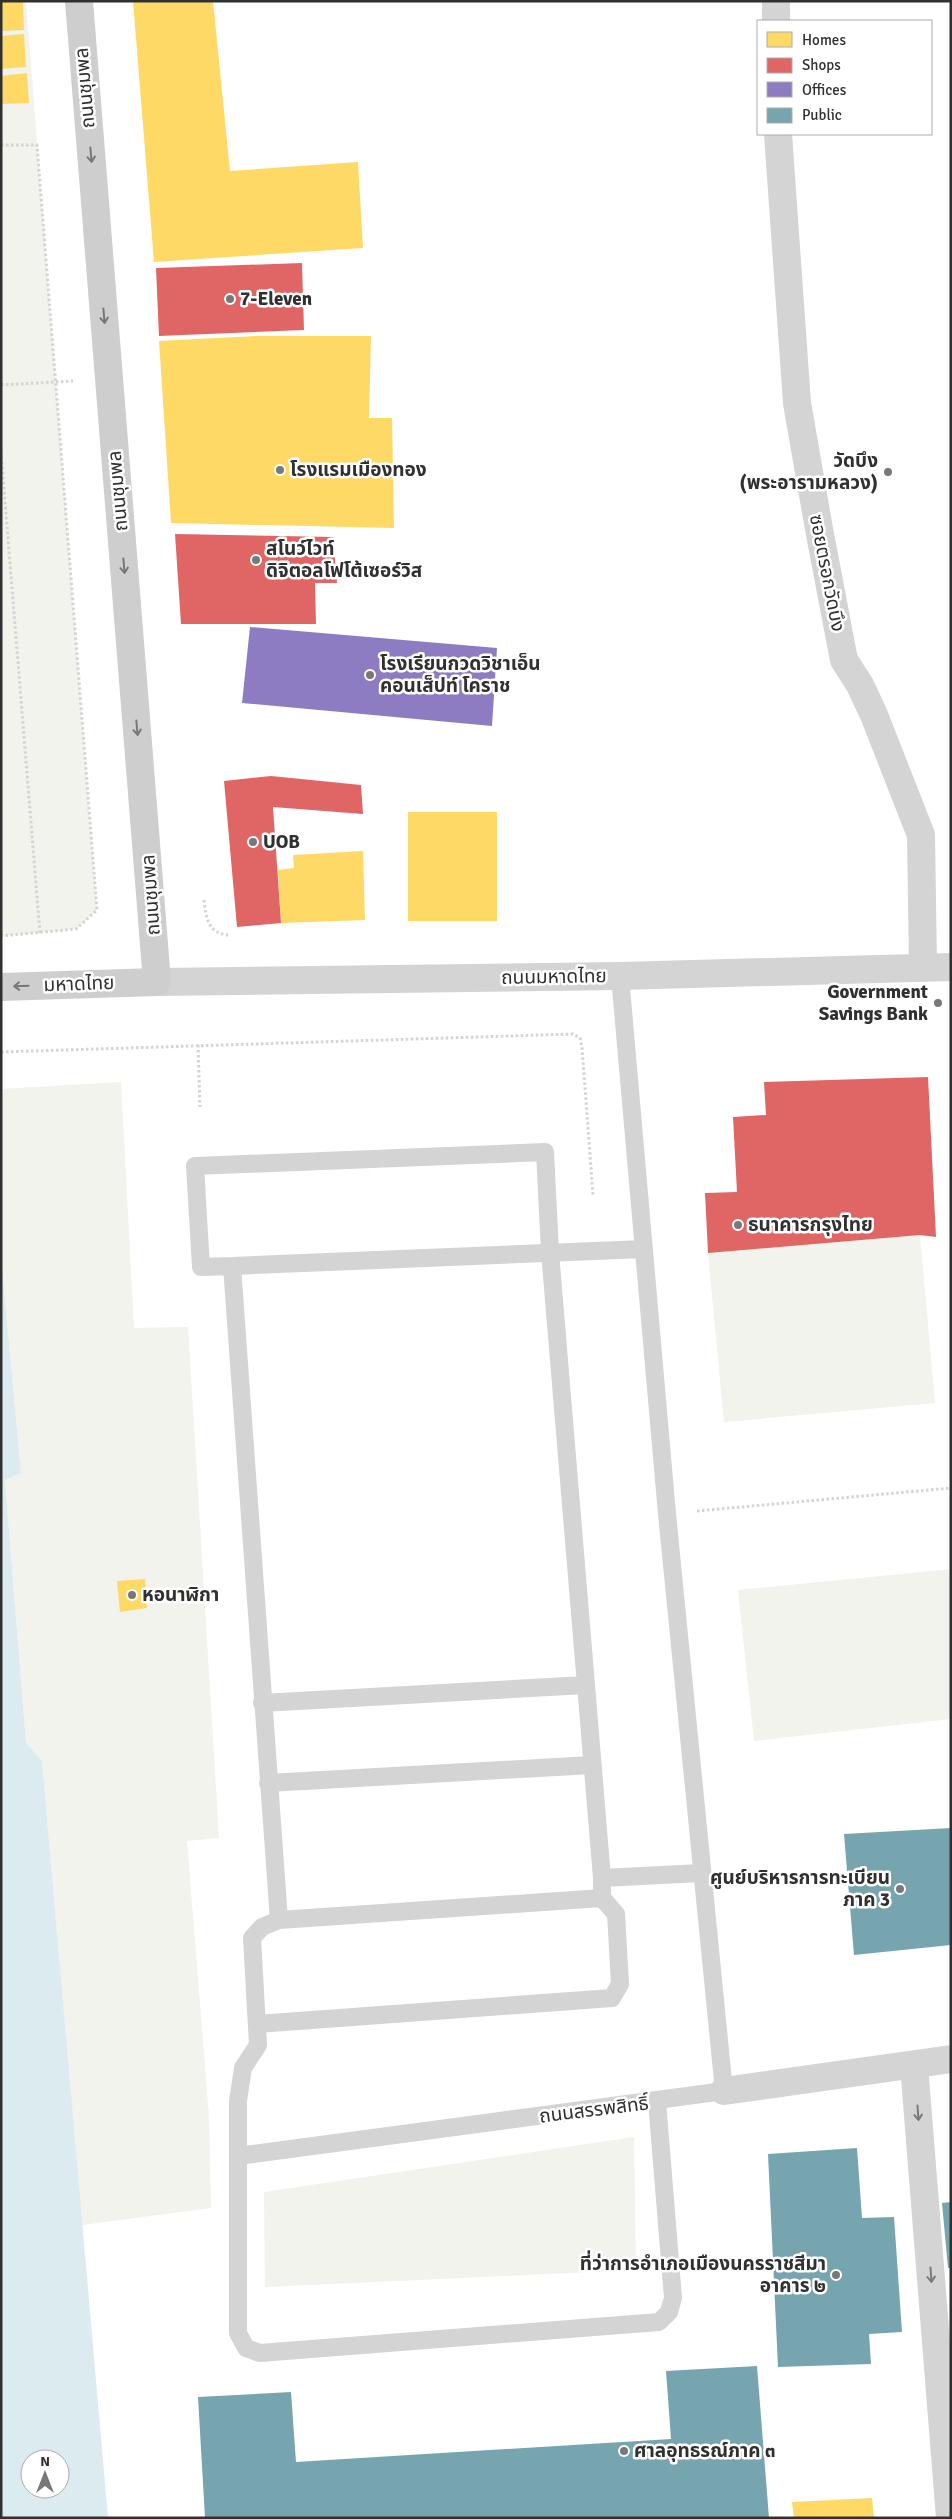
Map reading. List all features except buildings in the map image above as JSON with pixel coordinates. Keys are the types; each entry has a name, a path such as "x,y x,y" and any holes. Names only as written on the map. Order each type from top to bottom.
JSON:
{"main road":[{"name":"ถนนชุมพล","path":"79,1 157,982"},
{"name":"มหาดไทย","path":"1,987 157,982"}],"street":[{"path":"776,1 776,20"},
{"name":"ซอยตรอกวัดบึง","path":"778,135 797,403 815,509 844,660 860,685 874,714 921,835 923,967"},
{"name":"ถนนมหาดไทย","path":"157,982 620,976 951,967"},
{"name":"ถนนสรรพสิทธิ์","path":"724,2091 951,2060"},
{"path":"914,2065 950,2518"}],"lane":[{"path":"620,976 667,1514 701,1874 724,2091"},
{"path":"257,2024 612,1998 620,1984 616,1914 602,1898 602,1878 550,1252 545,1152 195,1166 201,1268 550,1252 644,1249"},
{"path":"232,1266 279,1920"},
{"path":"262,1703 586,1685"},
{"path":"268,1782 592,1765"},
{"path":"602,1878 701,1874"},
{"path":"602,1898 279,1920 262,1927 252,1938 258,2045 243,2068 238,2101 238,2333 246,2348 260,2353 659,2322 669,2312 673,2298 657,2101"},
{"name":"ถนนสรรพสิทธิ์","path":"238,2156 724,2091"}],"path":[{"path":"1,146 37,145 97,910 76,929 40,934 1,936"},
{"path":"1,385 109,378"},
{"path":"1,452 40,934"},
{"path":"204,900 207,921 212,929 219,934 228,935"},
{"path":"1,1052 573,1034 580,1038 582,1047 593,1195"},
{"path":"198,1045 200,1107"},
{"path":"667,1514 951,1488"}],"shaded area":[{"path":"1,1 26,1 97,910 76,929 1,936"},
{"path":"121,1082 134,1328 188,1327 219,1838 187,1841 209,2117 211,2208 82,2225 42,1761 26,1743 5,1480 21,1473 1,1256 1,1089"},
{"path":"920,1235 935,1403 724,1422 708,1253"},
{"path":"1,1256 21,1473 5,1480 26,1743 42,1761 108,2518 1,2518"},
{"path":"951,1569 951,1719 754,1741 738,1590"},
{"path":"634,2137 636,2270 265,2287 264,2192"}],"place":[{"name":"7-Eleven","path":"230,299"},
{"name":"โรงแรมเมืองทอง","path":"280,470"},
{"name":"วัดบึง (พระอารามหลวง)","path":"888,472"},
{"name":"สโนว์ไวท์ ดิจิตอลโฟโต้เซอร์วิส","path":"256,560"},
{"name":"โรงเรียนกวดวิชาเอ็น คอนเส็ปท์ โคราช","path":"370,675"},
{"name":"UOB","path":"253,842"},
{"name":"Government Savings Bank","path":"938,1003"},
{"name":"ธนาคารกรุงไทย","path":"738,1225"},
{"name":"หอนาฬิกา","path":"132,1595"},
{"name":"ศูนย์บริหารการทะเบียน ภาค 3","path":"900,1889"},
{"name":"ที่ว่าการอำเภอเมืองนครราชสีมา อาคาร ๒","path":"836,2275"},
{"name":"ศาลอุทธรณ์ภาค ๓","path":"624,2451"}]}
